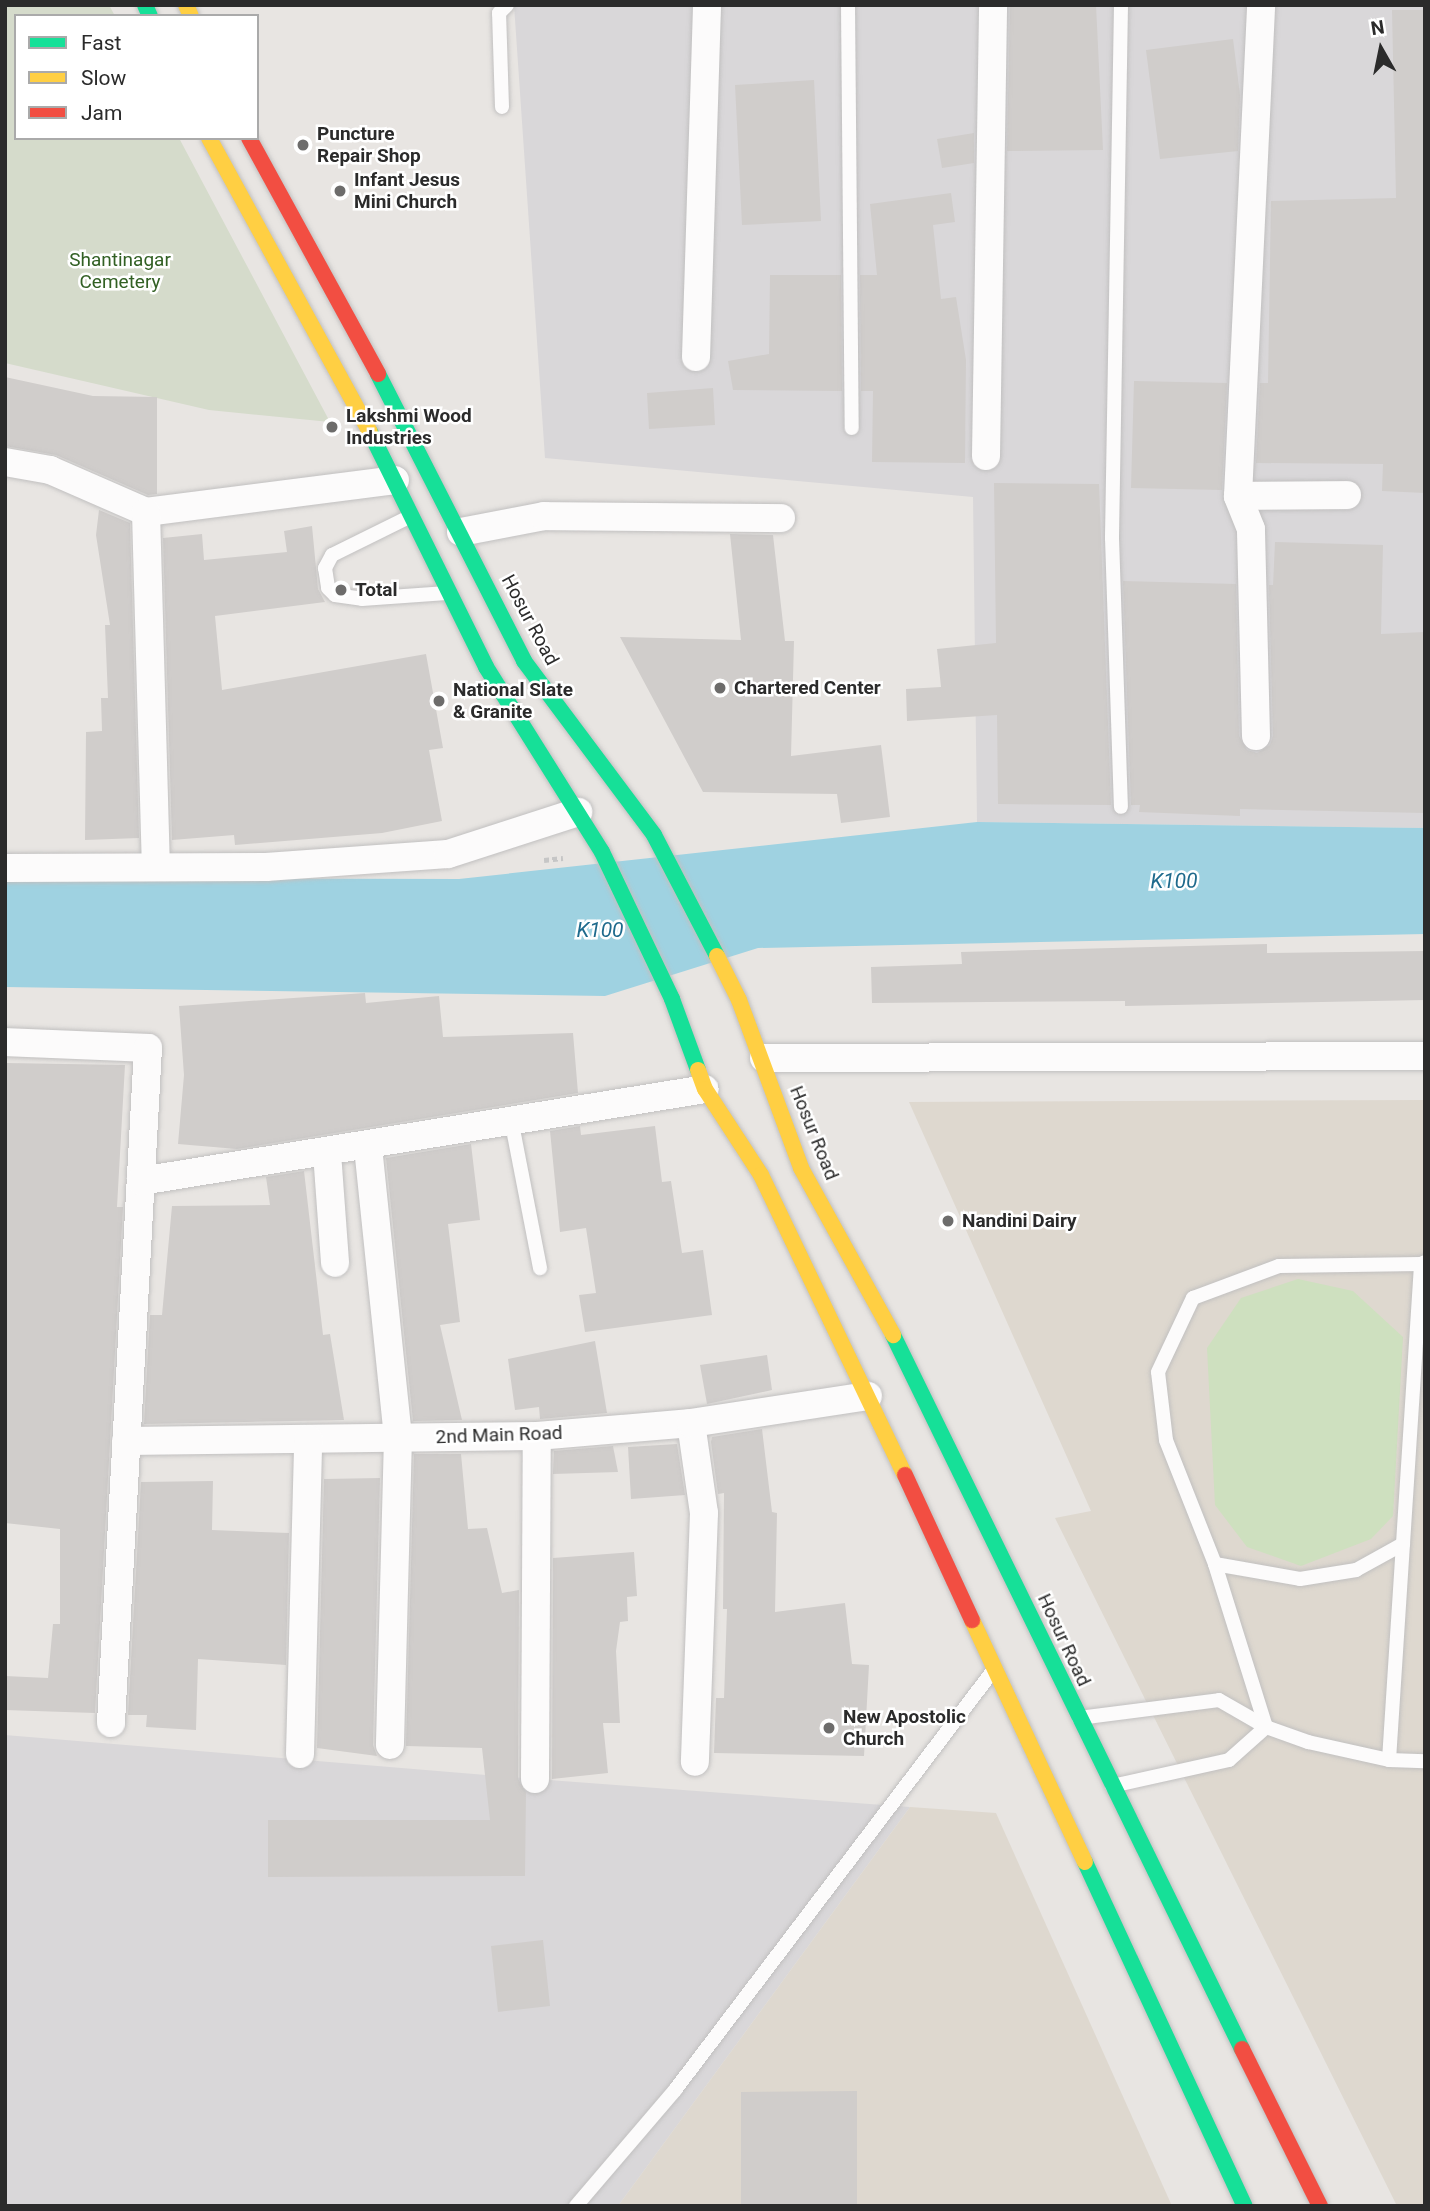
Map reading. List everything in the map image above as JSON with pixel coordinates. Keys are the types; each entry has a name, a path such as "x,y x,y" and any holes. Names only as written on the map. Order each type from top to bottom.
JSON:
{"main road":[{"path":"210,140 395,480 486,667 578,812 671,999 705,1089 761,1175 868,1396 1245,2206"},
{"name":"Hosur Road","path":"250,140 461,532 524,661 654,835 764,1058 801,1168 913,1371 1077,1718 1320,2206"}],"street":[{"path":"696,357 707,5"},
{"path":"986,456 993,5"},
{"path":"1256,736 1251,529 1238,496 1261,5"},
{"path":"5,462 50,470 146,512 395,480"},
{"path":"1238,496 1347,495"},
{"path":"146,512 156,867"},
{"path":"461,532 544,516 781,518"},
{"path":"5,868 266,867 448,854 578,812"},
{"path":"5,1042 148,1048 111,1723"},
{"path":"764,1058 1425,1056"},
{"path":"141,1181 512,1124 705,1089"},
{"path":"368,1147 398,1437 390,1745"},
{"path":"327,1153 335,1263"},
{"name":"2nd Main Road","path":"126,1441 537,1436 691,1423 868,1396"},
{"path":"691,1423 704,1513 695,1762"},
{"path":"535,1779 537,1436"},
{"path":"300,1754 308,1439"}],"lane":[{"path":"502,107 499,13 507,5"},
{"path":"849,5 852,428"},
{"path":"1121,5 1112,538 1121,807"},
{"path":"413,515 332,555 325,568 328,587 335,595 362,599 449,593"},
{"path":"512,1124 540,1268"},
{"path":"1266,1727 1215,1564 1166,1440 1158,1372 1193,1298 1279,1266 1423,1263 1389,1760"},
{"path":"1215,1564 1300,1579 1356,1570 1403,1544"},
{"path":"576,2206 675,2090 995,1668"},
{"path":"1077,1718 1219,1700 1266,1727 1389,1760 1425,1761"},
{"path":"1112,1786 1229,1760 1266,1727"}],"path":[{"path":"543,860 564,858"}],"shaded area":[{"path":"514,5 1425,5 1425,828 977,822 973,497 545,458"},
{"path":"1425,1100 1425,2206 1397,2206 1055,1518 1091,1511 909,1102"},
{"path":"5,1735 910,1807 618,2206 5,2206"},
{"path":"910,1807 996,1813 1172,2206 618,2206"}],"green space":[{"name":"Shantinagar Cemetery","path":"5,5 109,5 114,14 14,14 14,140 180,140 330,422 209,410 5,363"},
{"path":"1298,1279 1353,1291 1403,1337 1393,1516 1371,1539 1301,1566 1247,1547 1215,1505 1207,1348 1241,1298"}],"water":[{"name":"K100","path":"977,822 1425,828 1425,934 758,948 605,996 5,987 5,878 459,879"}],"building":[{"path":"1010,5 1096,5 1103,150 1007,151"},
{"path":"1392,10 1425,10 1425,493 1382,491 1383,464 1256,463 1260,383 1268,383 1271,201 1396,198"},
{"path":"1233,39 1240,95 1238,151 1160,159 1146,50"},
{"path":"814,80 821,221 742,225 735,85"},
{"path":"974,133 974,163 942,168 937,139"},
{"path":"951,193 955,222 933,225 941,299 956,297 966,360 965,463 872,462 873,391 861,391 860,275 877,275 870,204"},
{"path":"770,275 841,275 842,391 733,390 728,361 769,354"},
{"path":"5,377 93,396 157,397 157,494 148,495 56,455 5,446"},
{"path":"1134,381 1227,383 1222,490 1131,488"},
{"path":"713,388 715,425 649,429 647,393"},
{"path":"994,483 1099,484 1111,805 998,804 997,715 907,721 906,689 941,687 937,649 996,643"},
{"path":"99,510 130,523 139,838 85,840 86,732 102,731 101,698 108,698 105,625 110,625 96,535"},
{"path":"312,526 318,589 325,602 215,616 222,690 426,654 443,748 429,750 442,821 382,833 235,845 234,835 172,840 163,538 202,534 204,560 287,552 284,531"},
{"name":"Chartered Center","path":"730,534 773,535 785,641 794,641 791,756 881,745 890,817 841,823 837,794 703,792 620,637 741,640"},
{"path":"1275,542 1383,545 1381,634 1425,632 1425,813 1240,809 1240,816 1139,812 1140,805 1131,805 1123,581 1236,584 1239,736 1247,750 1257,753 1270,745 1273,736 1269,585 1273,585"},
{"path":"1267,944 1267,953 1425,951 1425,1000 1125,1006 1125,1001 872,1003 871,967 962,964 961,952"},
{"path":"365,993 366,1003 439,996 443,1037 573,1033 578,1093 237,1149 178,1144 184,1075 179,1006"},
{"path":"6,1063 125,1065 117,1207 123,1207 95,1713 5,1710 5,1676 48,1678 53,1624 60,1624 60,1529 5,1523"},
{"path":"580,1126 581,1135 655,1126 662,1182 671,1181 682,1253 703,1250 712,1315 585,1332 579,1295 596,1293 586,1228 560,1232 550,1131"},
{"path":"471,1144 480,1220 448,1224 460,1322 440,1325 462,1420 413,1421 386,1158"},
{"path":"304,1171 323,1335 330,1334 344,1420 144,1424 150,1315 162,1315 172,1206 270,1205 266,1177"},
{"path":"595,1341 607,1413 540,1419 539,1407 515,1410 508,1359"},
{"path":"767,1355 772,1390 707,1404 700,1365"},
{"path":"762,1429 772,1512 777,1513 775,1612 845,1603 852,1664 869,1665 864,1756 714,1753 716,1698 724,1698 727,1609 723,1609 724,1493 718,1494 711,1442 712,1437"},
{"path":"677,1444 685,1495 631,1499 628,1447"},
{"path":"613,1446 618,1472 553,1474 554,1451"},
{"path":"414,1454 461,1454 468,1529 487,1528 502,1593 519,1590 518,1779 526,1792 525,1876 268,1877 268,1820 490,1820 482,1748 406,1746"},
{"path":"380,1478 373,1745 377,1756 317,1748 324,1479"},
{"path":"213,1481 212,1530 289,1533 286,1665 198,1659 196,1730 146,1727 147,1715 128,1715 141,1482"},
{"path":"634,1552 637,1596 627,1597 628,1621 620,1622 616,1651 620,1723 603,1723 608,1773 552,1779 553,1558"},
{"path":"543,1940 550,2006 498,2012 491,1946"},
{"path":"857,2091 857,2206 741,2206 741,2092"}],"traffic: fast":[{"path":"145,5 149,14"},
{"path":"378,374 524,661 654,835 717,956"},
{"path":"370,432 486,667 602,852 672,999 698,1070"},
{"path":"893,1335 1242,2049"},
{"path":"1085,1862 1245,2206"}],"traffic: slow":[{"path":"186,5 190,14"},
{"path":"210,140 370,432"},
{"path":"717,956 739,1000 801,1168 893,1335"},
{"path":"698,1070 705,1089 761,1175 905,1475"},
{"path":"972,1620 1085,1862"}],"traffic: jam":[{"path":"250,140 378,374"},
{"path":"905,1475 972,1620"},
{"path":"1242,2049 1320,2206"}],"place":[{"name":"Puncture Repair Shop","path":"303,145"},
{"name":"Infant Jesus Mini Church","path":"340,191"},
{"name":"Lakshmi Wood Industries","path":"332,427"},
{"name":"Total","path":"341,590"},
{"name":"Chartered Center","path":"720,688"},
{"name":"National Slate & Granite","path":"439,701"},
{"name":"Nandini Dairy","path":"948,1221"},
{"name":"New Apostolic Church","path":"829,1728"}]}
